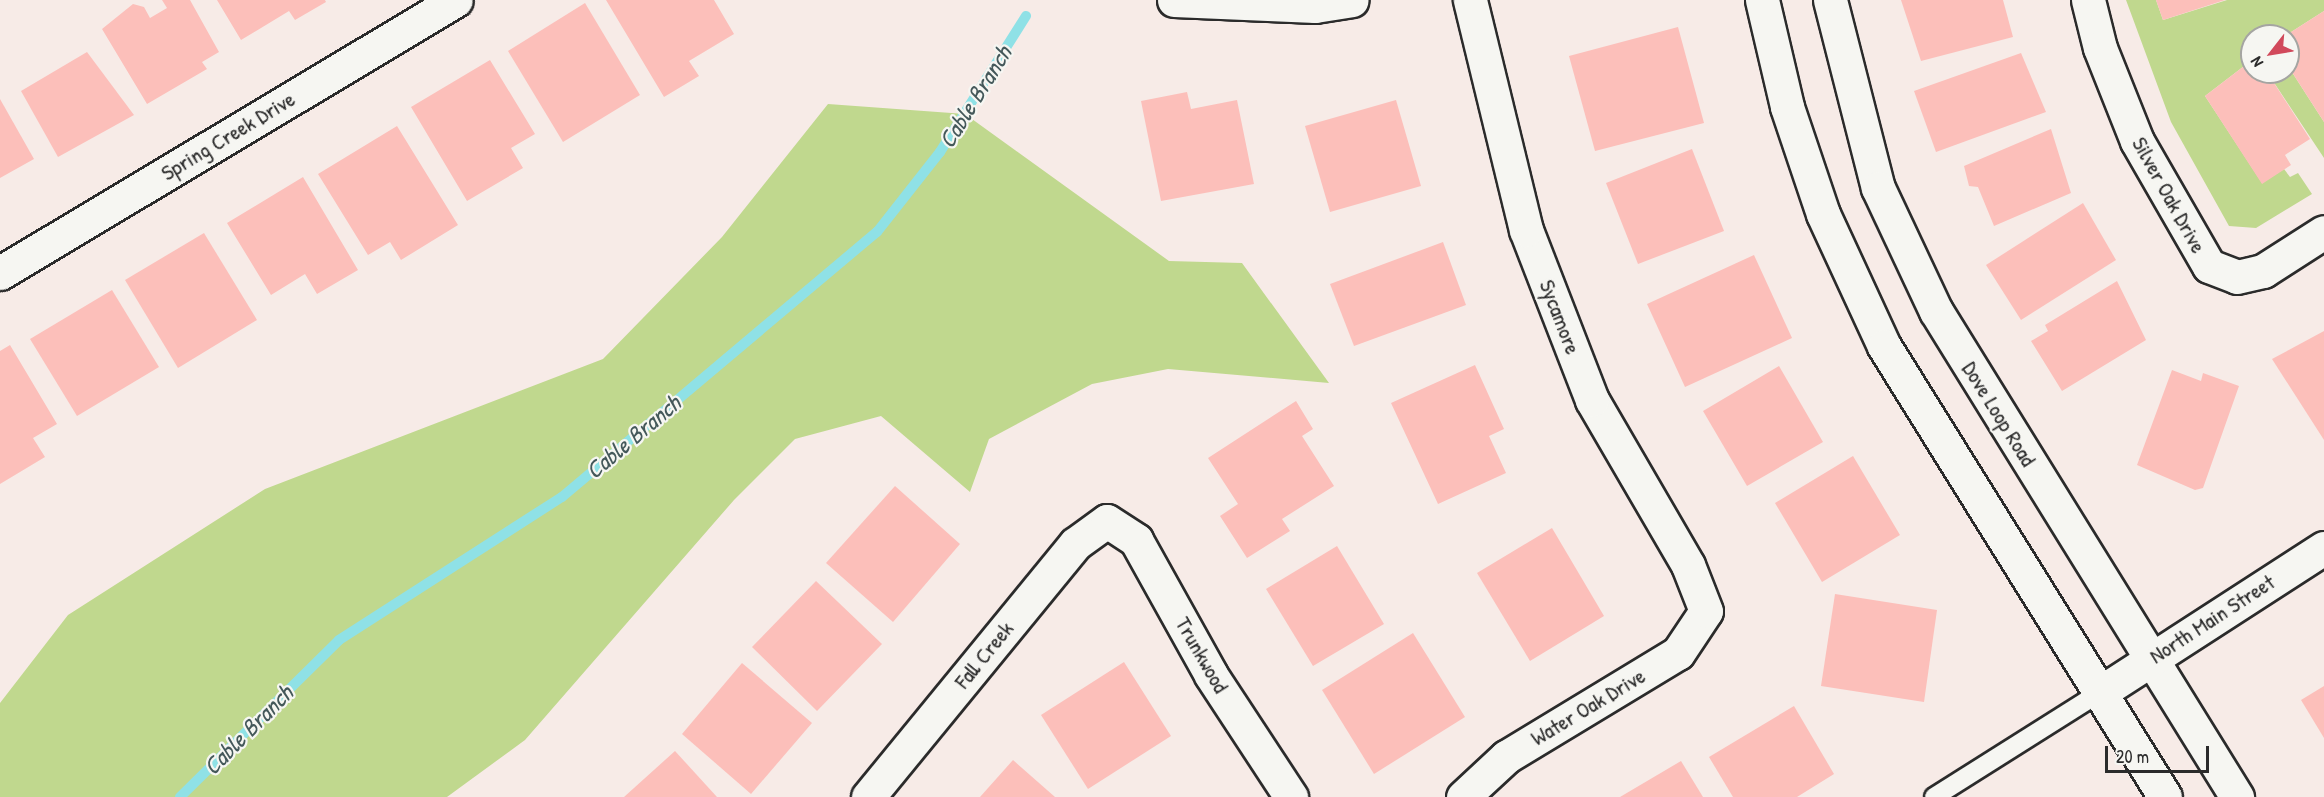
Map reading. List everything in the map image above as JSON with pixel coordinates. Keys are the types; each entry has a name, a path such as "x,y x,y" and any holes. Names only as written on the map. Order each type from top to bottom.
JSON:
{"street":[{"name":"Spring Creek Drive","path":"0,273 456,0"},
{"path":"1174,0 1315,6 1352,0"},
{"name":"Sycamore","path":"1470,0 1530,240 1592,400 1688,565 1706,611"},
{"path":"1762,0 1787,107 1822,214 1884,346 1953,465 2101,692 2165,797"},
{"name":"Dove Loop Road","path":"1830,0 1878,188 1936,311 2237,797"},
{"name":"Silver Oak Drive","path":"2088,0 2100,48 2137,141 2209,266 2237,277 2264,271 2324,232"},
{"name":"Fall Creek","path":"868,797 1075,544 1107,521"},
{"name":"Trunkwood","path":"1107,521 1136,540 1211,675 1291,797"},
{"name":"North Main Street","path":"2101,692 2324,548"},
{"name":"Water Oak Drive","path":"1463,797 1506,757 1678,653 1706,611"}],"lane":[{"path":"1934,797 2101,692"}],"green space":[{"path":"2126,0 2156,0 2163,20 2227,0 2324,0 2324,11 2300,26 2300,24 2240,24 2240,69 2205,96 2262,183 2284,169 2290,177 2298,173 2312,194 2256,228 2229,226 2171,122"},
{"path":"2275,84 2300,84 2324,122 2324,158"},
{"path":"828,104 965,114 1169,261 1242,263 1329,383 1168,369 1092,384 989,439 970,492 881,416 795,439 734,500 525,740 447,797 0,797 0,703 68,615 265,489 603,359 722,237"}],"building":[{"path":"162,0 190,0 219,52 202,62 207,69 147,104 102,29 133,4 144,7 150,18 167,8"},
{"path":"217,0 325,0 326,2 295,20 289,11 241,40"},
{"path":"606,0 714,0 734,34 689,61 699,76 664,97"},
{"path":"1901,0 2003,0 2013,37 1921,61"},
{"path":"2156,0 2225,0 2163,20"},
{"path":"585,3 640,95 563,142 508,51"},
{"path":"2324,11 2324,122 2300,84 2300,26"},
{"path":"1678,27 1704,123 1595,151 1569,56"},
{"path":"87,52 134,115 58,157 21,91"},
{"path":"2021,53 2046,112 1936,152 1914,91"},
{"path":"490,60 535,134 511,148 523,168 467,201 411,107"},
{"path":"2240,69 2240,84 2275,84 2310,139 2285,155 2291,165 2262,184 2205,96"},
{"path":"1187,92 1191,109 1237,100 1254,184 1161,201 1141,101"},
{"path":"0,99 34,159 0,178"},
{"path":"1396,100 1421,186 1330,212 1305,126"},
{"path":"397,126 458,225 401,260 390,242 368,255 318,174"},
{"path":"2051,129 2071,193 1994,226 1978,187 1969,186 1964,166"},
{"path":"1692,149 1724,231 1638,264 1606,183"},
{"path":"303,177 358,270 317,294 305,274 271,295 227,223"},
{"path":"2083,203 2116,260 2021,320 1986,265"},
{"path":"204,233 257,320 178,368 125,280"},
{"path":"1443,242 1466,305 1354,346 1330,284"},
{"path":"1754,255 1792,338 1685,387 1647,304"},
{"path":"2117,281 2146,340 2062,391 2031,341 2048,331 2045,325"},
{"path":"112,290 159,367 77,416 30,339"},
{"path":"2324,331 2324,440 2272,359"},
{"path":"10,345 57,424 33,438 45,457 0,484 0,351"},
{"path":"1475,365 1504,429 1489,436 1506,473 1438,504 1391,403"},
{"path":"1779,366 1823,442 1747,486 1703,411"},
{"path":"2172,370 2201,381 2203,373 2239,386 2203,488 2195,490 2137,465"},
{"path":"1296,401 1313,429 1302,436 1334,486 1282,519 1290,531 1247,558 1220,516 1238,504 1208,458"},
{"path":"1853,456 1900,535 1822,582 1775,503"},
{"path":"895,486 960,544 893,622 826,563"},
{"path":"1552,528 1604,616 1530,661 1477,573"},
{"path":"1337,546 1384,624 1313,666 1266,589"},
{"path":"816,581 882,644 817,711 752,647"},
{"path":"1835,594 1937,610 1924,702 1821,686"},
{"path":"1413,633 1465,717 1374,774 1322,690"},
{"path":"1124,662 1171,736 1088,789 1041,715"},
{"path":"742,663 812,723 751,794 682,734"},
{"path":"2324,686 2324,738 2301,700"},
{"path":"1794,706 1834,774 1797,797 1733,797 1709,757"},
{"path":"675,751 717,797 624,797"},
{"path":"1013,760 1055,797 980,797"},
{"path":"1681,761 1703,797 1620,797"}],"waterway":[{"name":"Cable Branch","path":"180,797 339,640 562,497 877,232 940,152 1026,16"}]}
